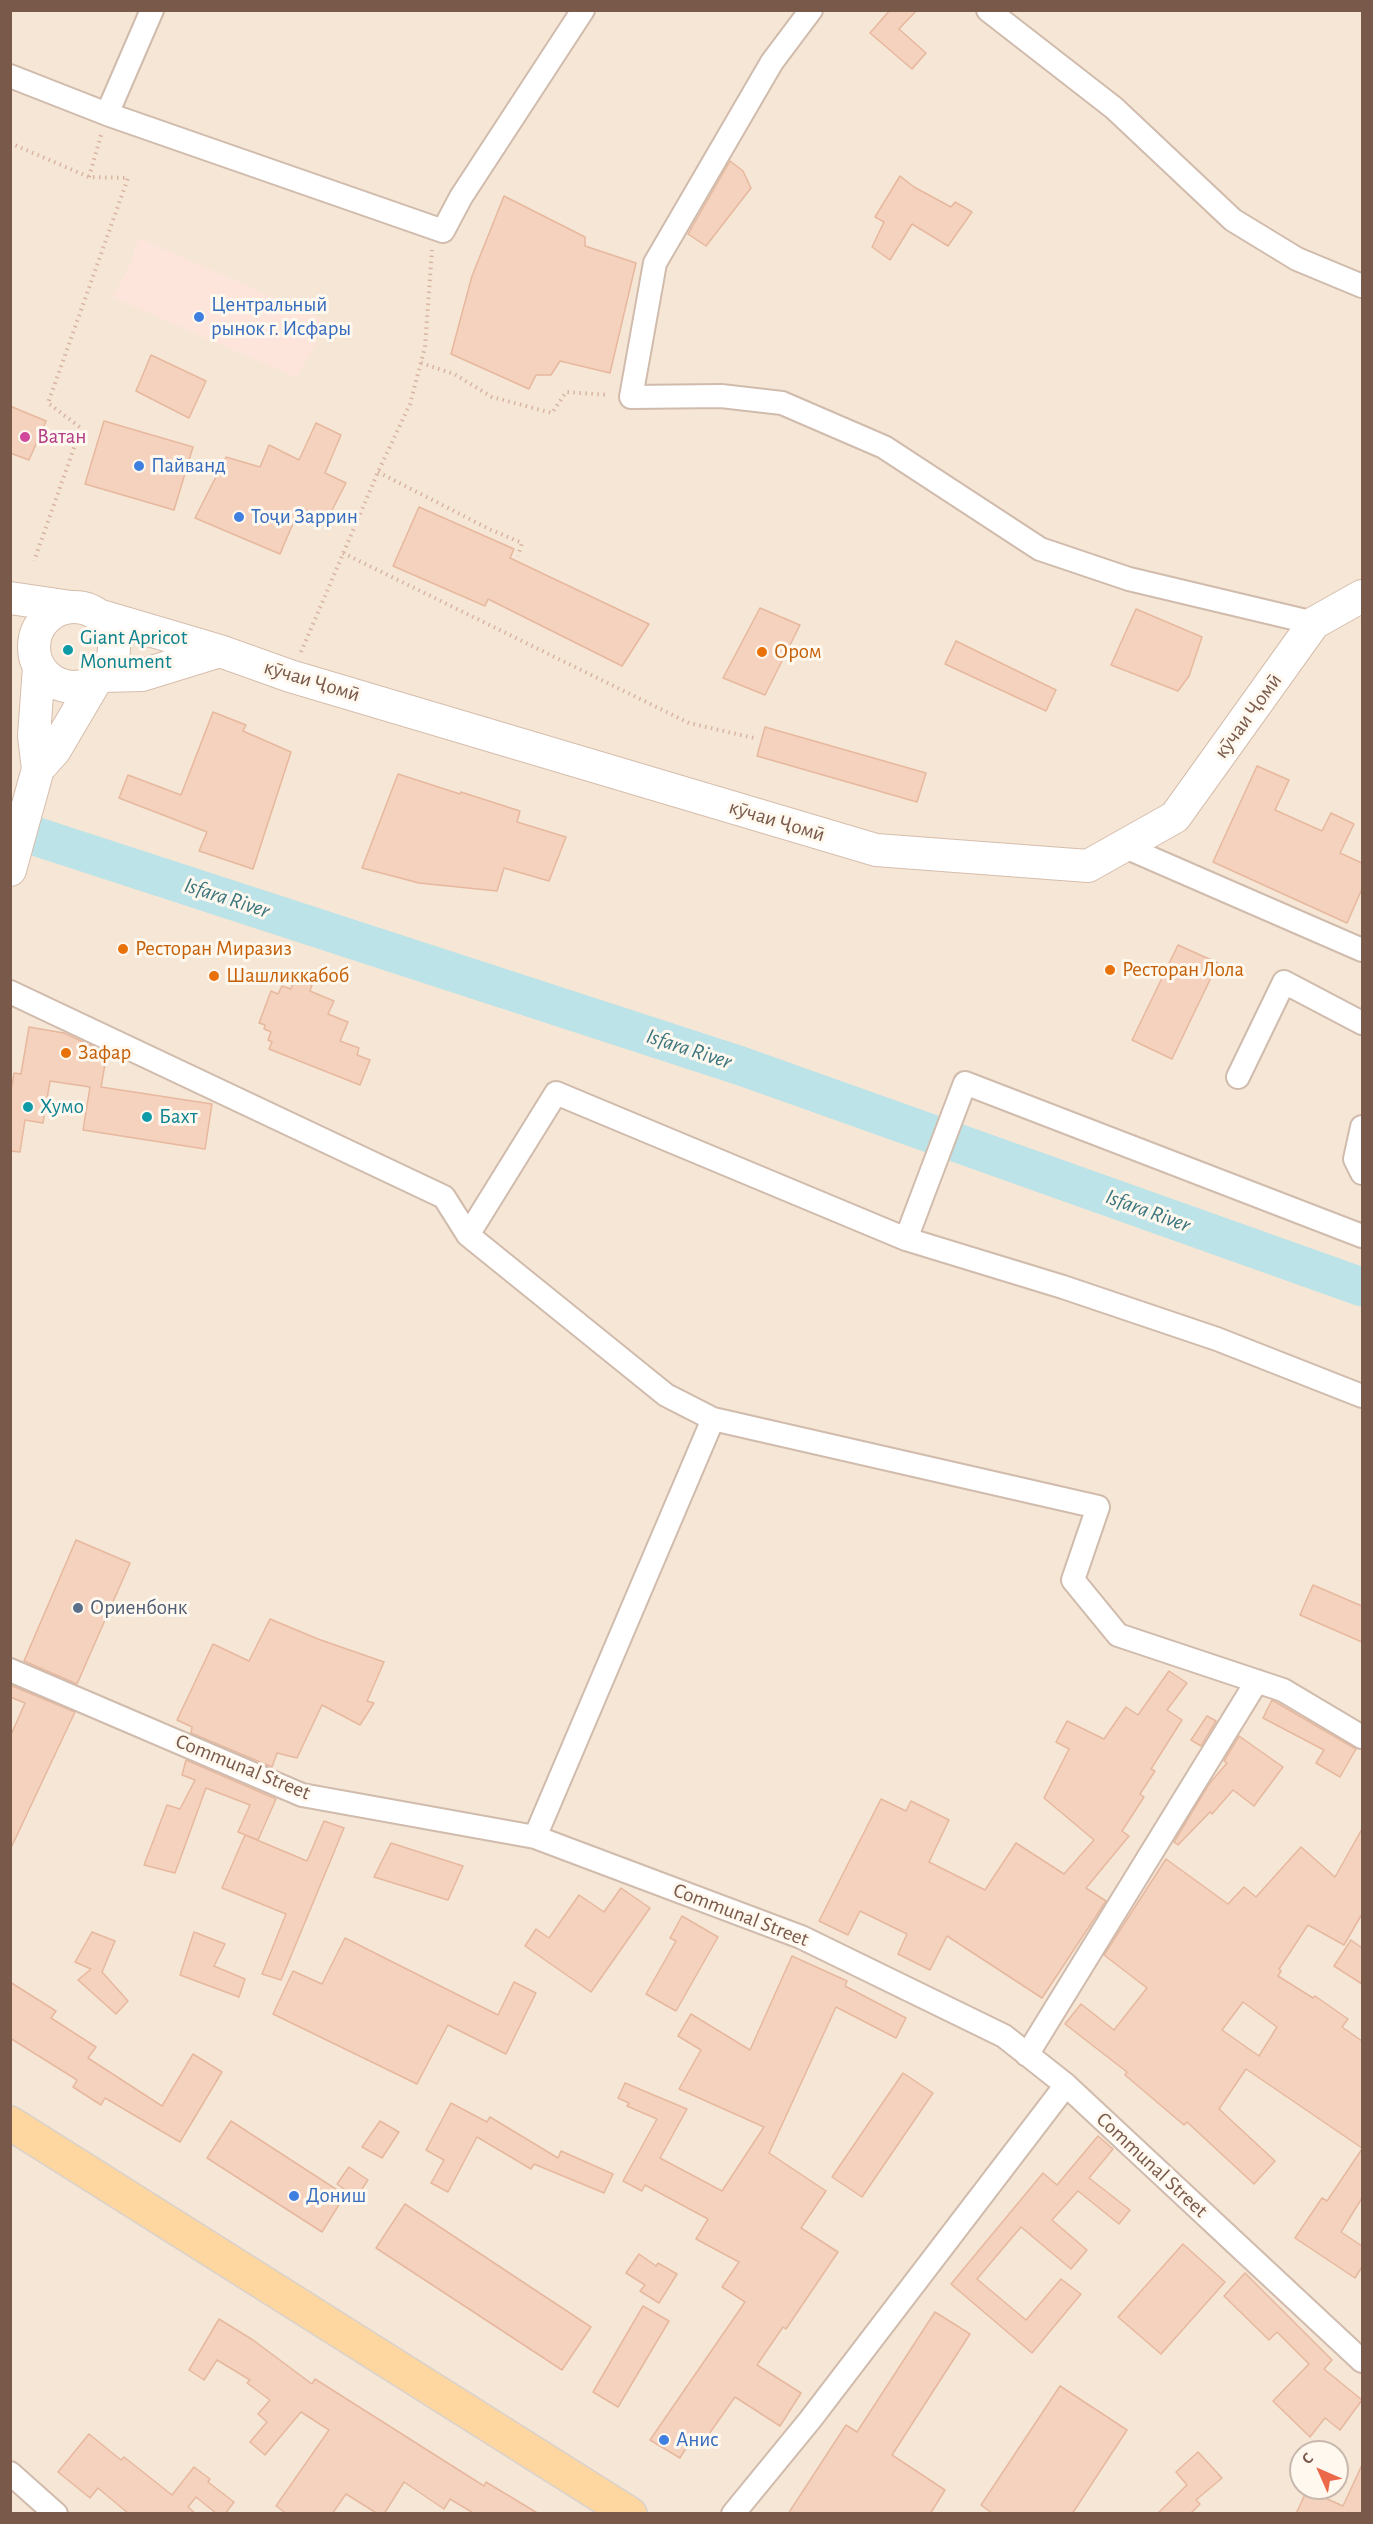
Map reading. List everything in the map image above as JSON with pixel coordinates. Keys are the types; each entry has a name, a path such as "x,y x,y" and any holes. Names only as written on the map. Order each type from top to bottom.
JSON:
{"main road":[{"name":"кӯчаи Ҷомӣ","path":"10,598 85,611 220,651 290,676 876,850 1088,866 1175,818 1314,623 1362,596"},
{"path":"10,870 36,778 112,662 115,650 108,624 85,611 59,609 41,624 28,651 36,778"},
{"path":"28,651 47,677 64,686 83,686 99,679 142,675 220,651"},
{"path":"10,2123 630,2514"}],"street":[{"path":"107,114 152,10"},
{"path":"10,76 107,114 443,231 461,197 583,10"},
{"path":"811,10 772,62 655,264 631,397 721,396 782,403 884,447 1040,549 1129,579 1314,623"},
{"path":"988,10 1114,108 1233,220 1297,259 1362,286"},
{"path":"1123,846 1362,950"},
{"path":"1238,1077 1284,982 1362,1023"},
{"path":"10,992 444,1197 468,1235 666,1395 713,1419 1098,1507 1073,1580 1118,1635 1283,1690 1362,1737"},
{"path":"906,1239 965,1083 1362,1236"},
{"path":"468,1235 556,1093 906,1239 1063,1287 1217,1339 1362,1396"},
{"path":"1362,1127 1355,1159 1362,1173"},
{"path":"535,1837 713,1419"},
{"name":"Communal Street","path":"10,1670 303,1795 535,1837 801,1936 1004,2036 1066,2085 1362,2361"},
{"path":"1027,2055 1257,1682"},
{"path":"733,2514 810,2420 1066,2085"},
{"path":"10,2473 56,2514"}],"path":[{"path":"89,177 107,114"},
{"path":"10,142 89,177 128,178 48,403 81,428 34,561"},
{"path":"290,676 378,472 410,404 425,347 431,253 443,231"},
{"path":"421,363 454,374 492,398 552,413 566,392 631,397"},
{"path":"378,472 489,529 522,543 518,556"},
{"path":"343,553 689,723 754,738"}],"shaded area":[{"path":"11,11 1362,11 1362,2513 11,2514"},
{"path":"139,238 322,319 314,347 297,378 112,297 128,269"}],"building":[{"path":"890,10 917,10 899,29 926,53 912,69 870,33"},
{"path":"730,161 743,171 751,188 706,246 688,234"},
{"path":"900,176 914,187 951,207 955,202 972,212 948,246 912,224 890,260 872,247 884,222 875,217"},
{"path":"504,196 585,237 585,246 636,263 610,373 560,361 551,375 536,375 529,389 451,354 472,276"},
{"path":"151,355 206,381 189,418 136,391"},
{"name":"Ватан","path":"10,406 46,421 29,460 10,453"},
{"name":"Пайванд","path":"104,421 193,447 174,510 85,484"},
{"path":"316,423 341,435 325,473 346,483 327,520 300,507 280,554 195,518 226,457 260,467 269,445 299,460"},
{"path":"419,507 514,549 510,558 649,624 622,666 488,599 485,606 393,566"},
{"name":"Ором","path":"760,608 800,625 765,695 723,678"},
{"path":"1136,609 1202,637 1189,676 1178,691 1111,665"},
{"path":"956,641 1056,690 1046,711 945,664"},
{"path":"213,712 246,725 243,731 291,752 253,869 199,851 207,832 119,798 128,775 181,795"},
{"path":"765,727 926,773 917,802 757,756"},
{"path":"1257,766 1289,780 1275,810 1322,831 1331,813 1354,824 1340,853 1362,863 1362,889 1347,923 1213,862"},
{"path":"398,774 520,811 517,822 566,837 549,881 504,868 497,891 419,883 362,868"},
{"path":"1178,945 1218,963 1172,1059 1132,1040"},
{"path":"295,978 312,985 310,991 334,1001 328,1014 348,1022 340,1041 359,1048 357,1055 370,1060 360,1085 269,1049 272,1042 268,1040 271,1032 264,1029 265,1025 259,1023 271,991 278,994 282,986 291,989"},
{"path":"29,1027 64,1033 107,1053 101,1087 212,1104 205,1149 83,1130 90,1087 50,1081 43,1123 25,1120 20,1152 10,1151 10,1097 14,1073 21,1074"},
{"name":"Ориенбонк","path":"76,1540 130,1563 77,1684 24,1661"},
{"path":"1313,1585 1362,1606 1362,1642 1300,1615"},
{"path":"270,1619 384,1662 367,1701 374,1703 360,1725 322,1705 297,1758 277,1753 272,1767 191,1733 192,1727 177,1720 213,1644 249,1661"},
{"path":"1169,1671 1187,1683 1167,1710 1182,1720 1151,1769 1155,1771 1140,1794 1144,1797 1122,1831 1129,1836 1086,1888 1106,1901 1042,1998 947,1936 930,1970 898,1954 907,1934 860,1911 848,1935 819,1921 881,1799 906,1811 911,1801 949,1820 929,1862 985,1890 1016,1843 1064,1874 1094,1840 1044,1798 1069,1749 1056,1742 1067,1721 1104,1739 1126,1707 1138,1715"},
{"path":"10,1685 75,1712 10,1850 10,1737 25,1703 10,1697"},
{"path":"1272,1700 1356,1749 1340,1777 1316,1763 1324,1750 1263,1718"},
{"path":"1207,1716 1216,1721 1201,1746 1191,1740"},
{"path":"1239,1736 1283,1767 1254,1806 1233,1790 1212,1814 1210,1812 1178,1845 1174,1842 1209,1784 1227,1763 1224,1761"},
{"path":"186,1760 276,1799 258,1840 238,1832 250,1805 206,1788 175,1873 144,1865 167,1805 180,1809 195,1780 182,1775"},
{"path":"324,1821 344,1828 281,1980 262,1974 286,1914 222,1888 245,1835 307,1861"},
{"path":"1362,1829 1362,1914 1344,1945 1308,1925 1279,1969 1281,1971 1278,1976 1313,1998 1315,1996 1348,2019 1342,2027 1362,2041 1362,2148 1246,2069 1219,2109 1275,2161 1254,2184 1187,2122 1184,2125 1125,2075 1127,2072 1065,2024 1081,2004 1114,2030 1147,1988 1104,1955 1166,1859 1228,1904 1244,1887 1256,1897 1301,1847 1335,1877","holes":["1243,2002 1277,2027 1259,2056 1222,2030"]},
{"path":"391,1843 463,1866 448,1900 374,1877"},
{"path":"621,1888 650,1908 591,1992 525,1946 536,1929 549,1938 579,1895 604,1912"},
{"path":"682,1916 718,1937 676,2011 646,1994 676,1941 670,1938"},
{"path":"92,1932 115,1941 102,1972 128,2001 116,2014 78,1980 91,1969 75,1962"},
{"path":"194,1932 225,1944 214,1966 245,1979 239,1997 180,1975"},
{"path":"345,1938 498,2015 514,1982 536,1993 506,2054 448,2025 417,2084 273,2014 293,1971 322,1984"},
{"path":"1351,1940 1362,1948 1362,1984 1334,1966"},
{"path":"792,1956 847,1981 845,1986 906,2018 896,2038 836,2007 769,2153 826,2191 801,2228 838,2252 786,2329 783,2327 757,2365 801,2393 780,2426 735,2397 702,2444 692,2438 680,2458 650,2440 745,2302 722,2287 739,2262 696,2239 708,2219 645,2185 642,2191 623,2181 657,2119 627,2106 629,2103 618,2098 625,2083 687,2109 660,2158 722,2191 764,2127 679,2089 701,2050 678,2036 691,2014 750,2050"},
{"path":"10,1982 56,2011 51,2018 96,2047 88,2058 162,2106 193,2054 222,2072 180,2142 105,2098 101,2105 73,2087 77,2080 10,2038"},
{"path":"903,2073 933,2093 862,2197 832,2177"},
{"path":"451,2103 487,2122 490,2117 558,2158 561,2151 613,2174 604,2193 534,2164 531,2169 477,2137 448,2192 431,2183 444,2160 426,2150"},
{"path":"231,2121 345,2195 322,2232 207,2158"},
{"path":"380,2121 399,2132 382,2158 362,2147"},
{"path":"1098,2136 1113,2149 1089,2178 1130,2210 1119,2224 1078,2191 1052,2220 1087,2250 1071,2269 1021,2227 977,2279 1026,2320 1061,2279 1081,2294 1032,2353 951,2284 1043,2173 1057,2185"},
{"path":"1362,2149 1362,2198 1341,2232 1362,2246 1362,2267 1355,2278 1295,2238 1322,2198 1327,2201"},
{"path":"349,2167 368,2180 356,2198 337,2184"},
{"path":"405,2204 591,2327 562,2370 376,2248"},
{"path":"1183,2244 1225,2282 1161,2354 1118,2317"},
{"path":"639,2254 656,2266 658,2263 677,2274 659,2303 640,2291 645,2285 626,2273"},
{"path":"1245,2273 1332,2360 1324,2369 1362,2400 1340,2430 1325,2418 1310,2437 1273,2401 1309,2364 1277,2332 1269,2340 1224,2296"},
{"path":"643,2306 669,2321 618,2407 593,2392"},
{"path":"935,2312 970,2334 892,2455 945,2490 930,2514 788,2514 846,2425 857,2432"},
{"path":"219,2319 253,2340 312,2384 315,2379 484,2486 486,2482 539,2514 475,2514 450,2499 444,2509 404,2482 384,2514 378,2514 346,2494 332,2514 287,2514 276,2506 329,2430 301,2412 265,2455 250,2442 267,2422 258,2414 270,2400 247,2383 250,2380 217,2360 204,2380 189,2370"},
{"path":"1060,2386 1127,2430 1072,2514 993,2514 981,2505"},
{"path":"89,2434 121,2460 124,2457 172,2495 194,2467 210,2479 208,2482 234,2502 225,2514 217,2514 196,2497 188,2507 196,2514 129,2514 98,2488 90,2498 58,2472"},
{"path":"1198,2452 1222,2478 1196,2500 1200,2504 1190,2514 1157,2514 1187,2485 1176,2472"},
{"path":"1362,2465 1362,2514 1296,2514 1302,2500 1330,2500 1343,2506 1346,2500 1349,2500 1349,2493"}],"waterway":[{"name":"Isfara River","path":"10,828 741,1066 1362,1287"}],"place":[{"name":"Центральный рынок г. Исфары","path":"199,317"},
{"name":"Ватан","path":"25,437"},
{"name":"Пайванд","path":"139,466"},
{"name":"Тоҷи Заррин","path":"239,517"},
{"name":"Giant Apricot Monument","path":"68,650"},
{"name":"Ором","path":"762,652"},
{"name":"Ресторан Миразиз","path":"123,949"},
{"name":"Ресторан Лола","path":"1110,970"},
{"name":"Шашликкабоб","path":"214,976"},
{"name":"Зафар","path":"66,1053"},
{"name":"Хумо","path":"28,1107"},
{"name":"Бахт","path":"147,1117"},
{"name":"Ориенбонк","path":"78,1608"},
{"name":"Дониш","path":"294,2196"},
{"name":"Анис","path":"664,2440"}]}
